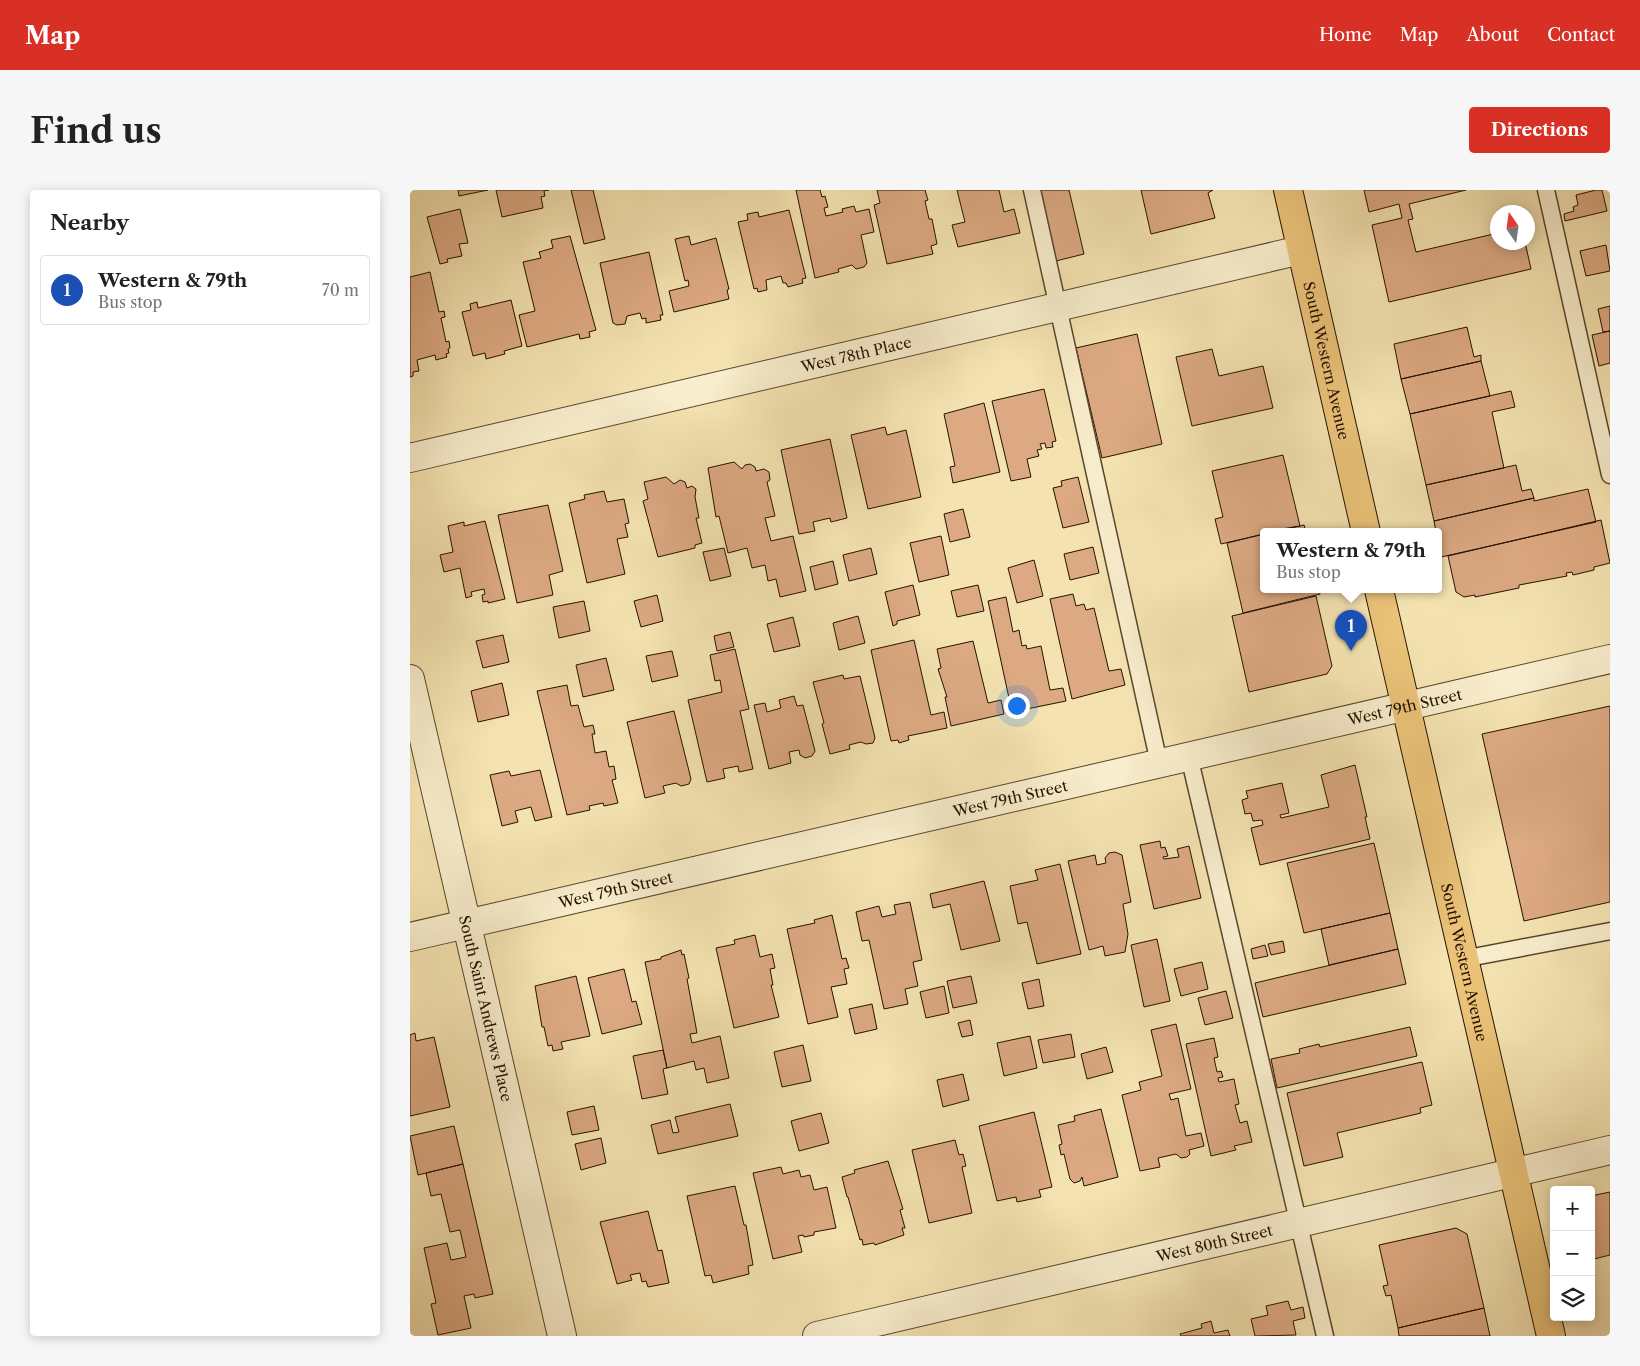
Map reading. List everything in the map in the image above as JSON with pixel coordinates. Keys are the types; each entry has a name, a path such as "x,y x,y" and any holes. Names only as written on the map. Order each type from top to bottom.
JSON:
{"main road":[{"name":"South Western Avenue","path":"1288,190 1365,528"},
{"name":"South Western Avenue","path":"1380,593 1551,1336"}],"street":[{"name":"West 78th Place","path":"410,458 1060,308 1301,250"},
{"name":"West 79th Street","path":"410,937 1610,659"},
{"name":"South Saint Andrews Place","path":"410,679 562,1336"},
{"name":"West 80th Street","path":"817,1336 1610,1150"}],"lane":[{"path":"1032,190 1060,308 1159,763"},
{"path":"1546,190 1602,403 1610,475"},
{"path":"1189,756 1325,1336"},
{"path":"1463,959 1610,931"}],"building":[{"path":"458,190 488,190 459,196"},
{"path":"496,190 549,190 544,191 545,196 541,197 543,208 502,217"},
{"path":"571,190 593,190 605,239 584,244"},
{"path":"796,190 820,190 822,197 825,196 828,207 824,208 826,216 843,212 842,209 854,206 856,212 869,209 874,232 861,235 867,263 864,267 856,269 852,265 838,269 839,272 815,278"},
{"path":"877,190 925,190 928,200 925,201 929,219 932,219 937,244 931,246 933,254 887,264 874,205 880,203"},
{"path":"957,190 999,190 1004,212 1014,209 1020,233 958,247 952,225 965,222"},
{"path":"1040,190 1069,190 1084,254 1056,261"},
{"path":"1141,190 1213,190 1208,193 1215,218 1151,234"},
{"path":"1364,190 1466,190 1409,204 1413,219 1408,220 1416,252 1490,235 1490,250 1527,250 1531,269 1389,302 1372,225 1402,218 1399,204 1369,212"},
{"path":"1602,190 1607,211 1565,221 1564,214 1574,211 1573,207 1578,205 1576,195"},
{"path":"460,209 468,243 459,244 462,256 447,259 448,262 440,264 427,217"},
{"path":"789,210 806,278 802,279 803,283 788,287 786,283 783,283 781,276 766,280 767,290 758,292 757,288 754,289 738,222 748,220 747,214 758,212 759,217"},
{"path":"570,236 596,330 589,332 590,337 580,339 579,334 527,347 519,315 535,311 523,262 541,258 539,252 553,248 551,240"},
{"path":"689,236 691,245 716,238 729,289 727,290 729,299 674,312 669,291 689,286 688,280 685,281 675,239"},
{"path":"1606,245 1610,271 1586,276 1580,251"},
{"path":"649,252 663,315 660,315 661,320 646,323 646,318 642,319 640,313 627,316 625,324 617,325 613,323 600,263"},
{"path":"430,272 439,312 444,311 445,317 441,318 446,342 449,341 450,348 448,349 449,353 446,354 447,357 436,360 435,355 417,360 419,371 413,372 413,376 410,377 410,277"},
{"path":"511,300 522,346 504,351 505,354 486,359 485,353 473,356 462,312 471,310 470,304 477,302 478,308"},
{"path":"1610,306 1610,331 1603,332 1598,309"},
{"path":"1467,327 1474,357 1481,355 1481,361 1401,379 1394,344"},
{"path":"1610,331 1610,363 1599,366 1592,335"},
{"path":"1137,334 1162,444 1102,458 1076,348"},
{"path":"1212,349 1219,376 1263,366 1273,408 1192,426 1176,357"},
{"path":"1481,361 1490,396 1410,414 1401,379"},
{"path":"1044,389 1056,441 1052,442 1053,447 1046,448 1045,443 1040,444 1042,449 1037,450 1039,456 1027,459 1031,477 1011,481 992,401"},
{"path":"1511,391 1515,407 1492,412 1504,468 1426,485 1410,414"},
{"path":"984,403 1000,472 953,483 950,467 955,466 944,414"},
{"path":"885,427 887,435 906,430 921,497 868,509 851,435"},
{"path":"830,439 847,518 831,522 830,518 813,522 815,531 799,534 781,450"},
{"path":"1283,455 1300,526 1260,528 1260,535 1221,544 1215,519 1223,517 1212,471"},
{"path":"734,462 742,469 745,465 750,464 755,467 756,471 764,469 769,472 770,480 767,482 775,516 765,518 771,541 793,536 806,591 780,597 776,579 768,581 765,565 752,568 747,548 728,553 719,516 716,517 708,468"},
{"path":"1516,465 1522,491 1531,489 1534,498 1434,521 1426,485"},
{"path":"666,477 674,484 680,480 685,482 687,488 692,486 696,489 695,497 699,518 696,518 702,543 695,545 695,548 658,557 643,501 648,499 644,482"},
{"path":"1078,477 1089,522 1063,528 1053,488 1062,486 1061,481"},
{"path":"1588,489 1596,522 1442,557 1442,528 1435,528 1434,521 1534,498 1534,501"},
{"path":"604,491 607,502 624,499 629,523 625,524 628,537 617,539 625,574 587,583 569,503 585,499 584,495"},
{"path":"548,505 563,571 549,575 553,595 517,603 498,515"},
{"path":"963,509 970,537 950,542 944,514"},
{"path":"1601,520 1610,563 1594,567 1594,570 1573,575 1572,572 1566,573 1567,576 1519,585 1519,588 1475,597 1475,595 1464,597 1456,592 1448,556"},
{"path":"485,521 505,599 488,603 488,601 483,602 482,595 485,594 484,589 471,592 472,596 466,598 460,568 444,572 440,555 453,552 448,526 464,522 464,526"},
{"path":"1304,525 1305,528 1291,528"},
{"path":"1260,535 1260,593 1320,594 1243,613 1227,543"},
{"path":"941,536 949,575 919,582 910,543"},
{"path":"1093,547 1099,573 1070,580 1064,554"},
{"path":"724,548 731,576 710,581 703,552"},
{"path":"871,548 877,574 849,581 843,555"},
{"path":"1034,560 1043,596 1017,603 1008,568"},
{"path":"833,561 838,584 815,590 810,567"},
{"path":"913,585 920,615 897,621 897,624 893,626 885,592"},
{"path":"978,585 984,611 957,617 951,591"},
{"path":"1073,594 1076,606 1084,604 1086,610 1094,608 1109,671 1121,669 1125,685 1072,699 1050,599"},
{"path":"657,595 663,621 641,627 634,601"},
{"path":"1316,596 1332,666 1327,674 1249,692 1232,616"},
{"path":"1006,597 1013,632 1019,630 1022,646 1026,645 1027,649 1041,646 1050,690 1063,688 1066,701 1012,712 988,601"},
{"path":"584,601 590,631 559,638 553,607"},
{"path":"858,616 865,643 839,650 833,623"},
{"path":"793,617 800,646 774,652 767,624"},
{"path":"730,632 734,647 717,651 714,636"},
{"path":"503,635 509,662 483,668 476,641"},
{"path":"914,640 931,715 944,712 947,728 908,736 909,740 899,743 898,740 891,741 871,650"},
{"path":"973,641 988,703 1001,700 1004,714 951,726 945,697 947,697 938,669 941,668 937,649"},
{"path":"735,649 749,709 740,711 753,769 739,772 738,766 723,769 725,778 707,782 688,700 722,692 720,680 715,681 710,655"},
{"path":"672,651 678,676 652,682 646,656"},
{"path":"606,658 614,690 583,697 576,665"},
{"path":"843,675 844,679 860,676 875,738 873,743 866,744 861,742 849,745 850,749 830,754 813,682"},
{"path":"502,683 509,715 478,722 471,691"},
{"path":"567,685 571,706 578,705 584,727 593,725 595,734 592,734 595,753 606,751 609,767 614,766 616,779 612,780 618,803 604,806 603,803 589,806 590,810 567,815 537,691"},
{"path":"794,696 797,706 803,705 815,751 812,756 805,758 800,755 799,750 789,752 791,763 769,769 754,705 765,703 767,712 781,708 779,700"},
{"path":"1610,706 1610,902 1524,921 1482,734"},
{"path":"674,711 691,779 689,784 681,786 676,783 663,786 665,793 645,798 627,722"},
{"path":"1355,765 1370,839 1260,865 1251,828 1263,825 1262,820 1253,821 1251,813 1245,814 1242,800 1248,798 1246,791 1282,783 1289,813 1280,815 1281,818 1329,807 1321,775"},
{"path":"540,770 552,817 535,821 531,807 515,811 518,822 502,826 490,775 509,771 511,776"},
{"path":"1160,841 1161,848 1165,847 1168,856 1163,857 1164,859 1179,857 1177,849 1189,846 1201,898 1154,909 1140,845"},
{"path":"1374,843 1390,913 1304,933 1287,863"},
{"path":"1115,852 1122,855 1131,902 1123,904 1128,934 1125,952 1105,956 1103,946 1089,950 1068,861 1095,855 1097,865 1106,863 1105,858 1109,853"},
{"path":"1060,864 1081,954 1037,964 1027,922 1018,924 1010,886 1038,880 1035,870"},
{"path":"984,881 1000,941 961,950 950,904 933,908 930,894"},
{"path":"910,902 922,960 913,962 918,986 905,989 908,1004 884,1009 869,940 862,941 856,912 879,906 882,917 896,914 894,905"},
{"path":"1390,913 1398,949 1329,965 1321,929"},
{"path":"832,915 842,959 846,958 849,968 844,969 847,984 831,987 838,1017 808,1024 787,929 815,923 814,920"},
{"path":"755,935 760,957 772,954 775,968 770,969 773,985 771,985 779,1017 734,1028 716,948 735,944 734,940"},
{"path":"1157,939 1170,1001 1144,1007 1131,945"},
{"path":"1283,941 1285,952 1271,955 1268,944"},
{"path":"1265,945 1268,956 1253,959 1251,949"},
{"path":"1398,949 1406,984 1263,1017 1255,983"},
{"path":"681,950 682,955 684,954 689,978 687,979 697,1033 690,1034 692,1043 720,1036 729,1078 707,1083 704,1068 696,1070 694,1061 667,1068 645,962 661,959 661,957"},
{"path":"1202,962 1208,989 1181,996 1174,969"},
{"path":"624,969 632,1002 636,1001 642,1024 602,1034 588,978"},
{"path":"576,976 590,1036 561,1042 563,1049 553,1051 552,1045 548,1046 544,1027 542,1027 535,986"},
{"path":"971,976 977,1003 953,1008 947,981"},
{"path":"1039,979 1044,1006 1028,1009 1022,983"},
{"path":"944,986 949,1013 926,1018 920,992"},
{"path":"1226,991 1233,1018 1205,1025 1198,998"},
{"path":"872,1004 877,1029 855,1034 849,1009"},
{"path":"970,1020 973,1035 962,1037 958,1023"},
{"path":"1176,1024 1191,1089 1169,1094 1171,1100 1178,1098 1186,1136 1201,1133 1204,1146 1189,1150 1190,1154 1187,1157 1181,1158 1176,1154 1158,1158 1160,1167 1140,1171 1122,1095 1141,1090 1139,1082 1162,1076 1151,1030"},
{"path":"1410,1027 1417,1056 1277,1088 1271,1059 1300,1053 1299,1049 1319,1044 1320,1047"},
{"path":"415,1033 416,1041 434,1037 450,1107 410,1116 410,1035"},
{"path":"1071,1034 1075,1057 1043,1063 1038,1040"},
{"path":"1030,1036 1037,1068 1004,1076 997,1043"},
{"path":"1214,1038 1218,1057 1214,1058 1217,1072 1221,1071 1223,1077 1218,1078 1219,1082 1234,1079 1239,1104 1235,1105 1240,1123 1247,1121 1252,1142 1234,1146 1236,1150 1211,1156 1186,1044"},
{"path":"803,1045 811,1081 782,1087 774,1052"},
{"path":"1106,1047 1113,1072 1087,1079 1081,1054"},
{"path":"663,1050 667,1068 663,1069 668,1094 642,1099 633,1056"},
{"path":"1422,1062 1432,1105 1420,1108 1421,1113 1337,1133 1343,1157 1304,1166 1287,1093"},
{"path":"963,1074 969,1100 943,1107 937,1080"},
{"path":"730,1104 738,1136 658,1154 651,1125 670,1120 673,1133 679,1132 675,1117"},
{"path":"594,1106 599,1130 572,1135 567,1112"},
{"path":"1101,1109 1118,1177 1084,1186 1082,1177 1080,1181 1074,1183 1070,1179 1064,1154 1061,1155 1059,1145 1062,1144 1058,1125 1075,1121 1074,1116"},
{"path":"1034,1112 1052,1187 1039,1190 1041,1197 1017,1202 1016,1197 997,1201 979,1126"},
{"path":"821,1113 829,1143 799,1151 791,1121"},
{"path":"454,1126 463,1164 418,1175 410,1136"},
{"path":"601,1138 606,1163 581,1170 575,1144"},
{"path":"955,1140 959,1155 963,1154 966,1166 962,1167 972,1213 929,1223 912,1150"},
{"path":"888,1161 903,1209 900,1210 905,1228 902,1228 904,1235 875,1245 874,1243 863,1245 842,1177 855,1173 854,1170"},
{"path":"463,1164 493,1294 475,1298 474,1294 464,1296 471,1328 438,1335 431,1304 436,1303 424,1248 447,1243 451,1260 466,1257 460,1230 450,1232 441,1194 431,1196 426,1173"},
{"path":"781,1167 783,1174 799,1170 801,1177 810,1175 814,1190 827,1187 836,1228 814,1232 814,1235 798,1236 802,1252 773,1259 753,1173"},
{"path":"735,1186 744,1225 746,1225 753,1265 748,1266 749,1274 713,1283 711,1275 705,1276 687,1196"},
{"path":"1610,1192 1610,1255 1595,1259 1595,1231 1595,1195"},
{"path":"648,1211 658,1251 662,1250 669,1283 648,1287 646,1281 642,1282 640,1273 630,1275 632,1280 617,1284 600,1222"},
{"path":"1456,1228 1467,1234 1484,1308 1398,1328 1391,1295 1386,1296 1383,1286 1388,1285 1379,1245"},
{"path":"1288,1301 1291,1310 1303,1307 1305,1318 1293,1321 1296,1335 1255,1336 1251,1319 1268,1315 1266,1306"},
{"path":"1484,1308 1490,1336 1399,1336 1398,1328"},
{"path":"1211,1321 1214,1333 1228,1330 1230,1336 1181,1336 1180,1334 1202,1328 1201,1324"}],"place":[{"name":"Western & 79th","path":"1351,651"}]}
